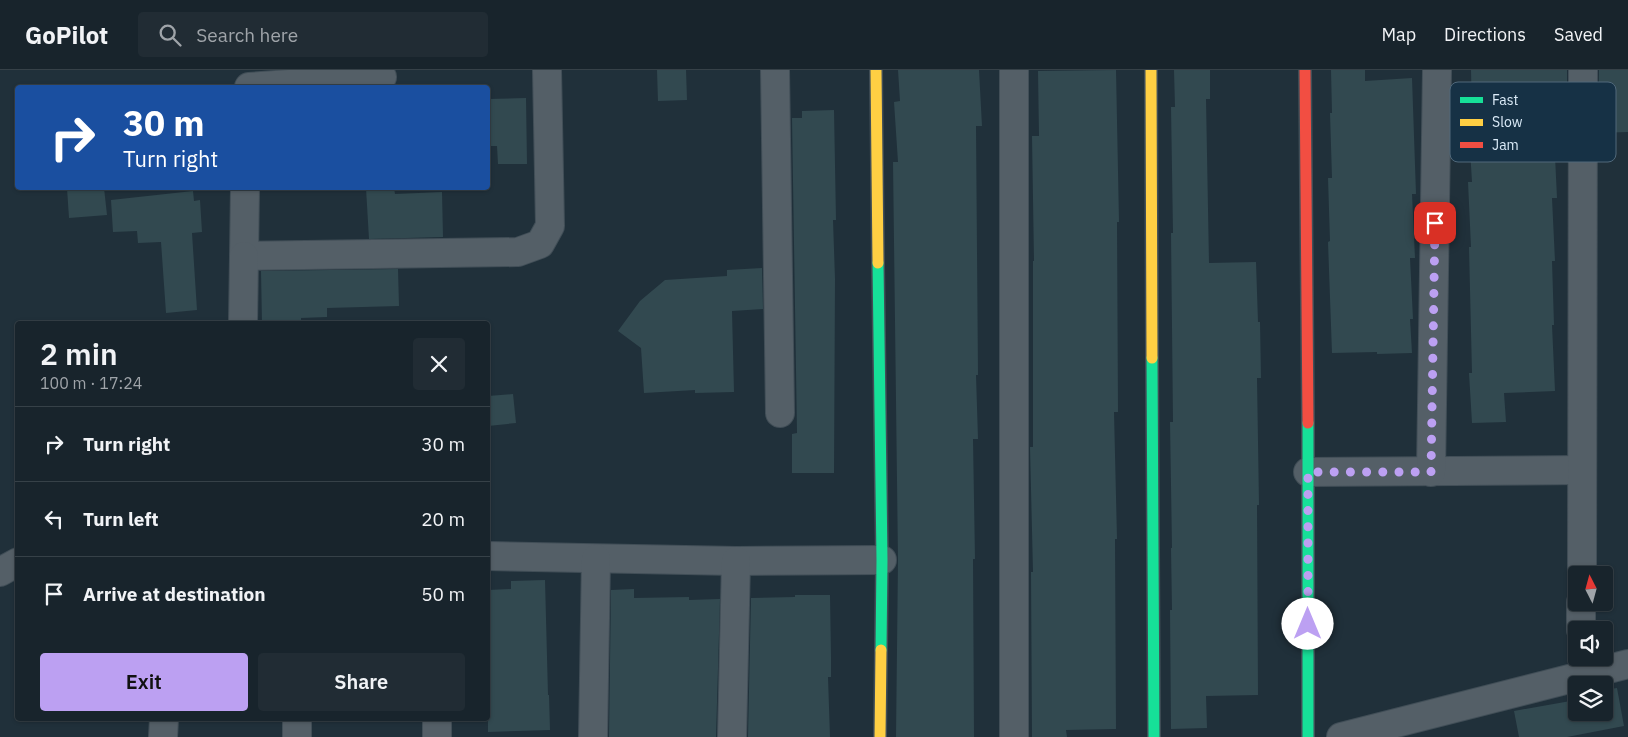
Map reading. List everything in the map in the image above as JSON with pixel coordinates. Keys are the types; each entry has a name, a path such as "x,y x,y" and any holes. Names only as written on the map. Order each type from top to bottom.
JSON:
{"street":[{"path":"244,256 518,252 540,244 550,226 546,70"},
{"path":"775,70 780,413"},
{"path":"876,70 882,560 880,737"},
{"path":"1014,70 1014,737"},
{"path":"1151,70 1154,737"},
{"path":"1305,70 1308,737"},
{"path":"1431,472 1437,70"},
{"path":"249,81 382,77"},
{"path":"1582,566 1583,162"},
{"path":"243,321 245,190"},
{"path":"1308,472 1582,470"},
{"path":"490,556 736,561 882,560"},
{"path":"593,737 596,559"},
{"path":"732,737 736,561"},
{"path":"0,572 15,564"},
{"path":"1341,737 1581,667 1628,664"},
{"path":"163,737 164,721"},
{"path":"297,737 298,721"},
{"path":"437,721 437,737"}],"building":[{"path":"657,70 686,70 687,100 658,101"},
{"path":"898,70 979,70 982,126 976,126 978,375 976,375 978,439 973,439 975,559 973,559 974,737 896,737 898,560 893,162 898,162 894,102 900,101"},
{"path":"1116,70 1119,222 1117,222 1118,412 1114,412 1117,539 1115,539 1116,729 1066,730 1067,737 1032,737 1031,572 1033,572 1030,447 1033,447 1034,261 1032,136 1039,136 1038,71"},
{"path":"1174,70 1210,70 1210,99 1206,99 1209,263 1256,262 1261,378 1257,378 1259,505 1257,505 1258,695 1206,696 1207,728 1171,729 1170,610 1172,610 1172,548 1170,422 1173,422 1171,233 1173,233 1171,107 1175,107"},
{"path":"1331,70 1365,70 1365,81 1412,78 1416,194 1412,194 1415,258 1410,258 1413,319 1410,319 1412,353 1332,353 1328,242 1330,241 1328,178 1332,178"},
{"path":"1471,70 1567,70 1567,82 1471,82"},
{"path":"1599,70 1628,70 1628,132 1616,132 1616,82 1599,82"},
{"path":"526,98 527,164 498,164 497,146 490,146 490,99"},
{"path":"834,110 836,220 833,220 835,279 834,473 792,473 792,434 797,433 792,118 802,118 802,111"},
{"path":"1471,162 1555,162 1557,198 1552,198 1555,261 1552,261 1554,325 1552,325 1555,391 1504,393 1506,422 1472,423 1469,373 1472,373 1469,247 1471,247 1468,182 1472,182"},
{"path":"67,190 104,190 107,215 69,218"},
{"path":"366,190 394,190 395,194 442,192 443,237 369,239"},
{"path":"193,191 194,201 200,200 202,232 192,233 197,310 166,313 161,242 138,243 137,231 113,232 111,200"},
{"path":"762,268 763,309 732,311 734,392 695,393 695,390 644,393 641,348 618,331 640,301 665,280 727,276 727,270"},
{"path":"398,269 399,306 327,308 327,317 301,318 301,321 262,321 261,271"},
{"path":"513,394 516,423 490,426 490,396"},
{"path":"545,580 550,730 488,732 488,721 490,721 490,590 511,589 511,581"},
{"path":"634,589 634,598 689,597 689,600 720,599 716,737 609,737 611,590"},
{"path":"795,595 830,595 831,677 828,677 830,737 748,737 751,598 795,597"},
{"path":"1617,688 1624,726 1567,737 1519,737 1514,711 1568,701 1568,721 1613,721 1613,689"}],"traffic: fast":[{"path":"878,263 882,560 881,650"},
{"path":"1152,358 1154,737"},
{"path":"1308,423 1308,737"}],"traffic: slow":[{"path":"876,70 878,263"},
{"path":"1151,70 1152,358"},
{"path":"880,737 881,650"}],"traffic: jam":[{"path":"1305,70 1308,423"}],"route":[{"path":"1308,624 1308,472 1431,472 1435,223"}]}
